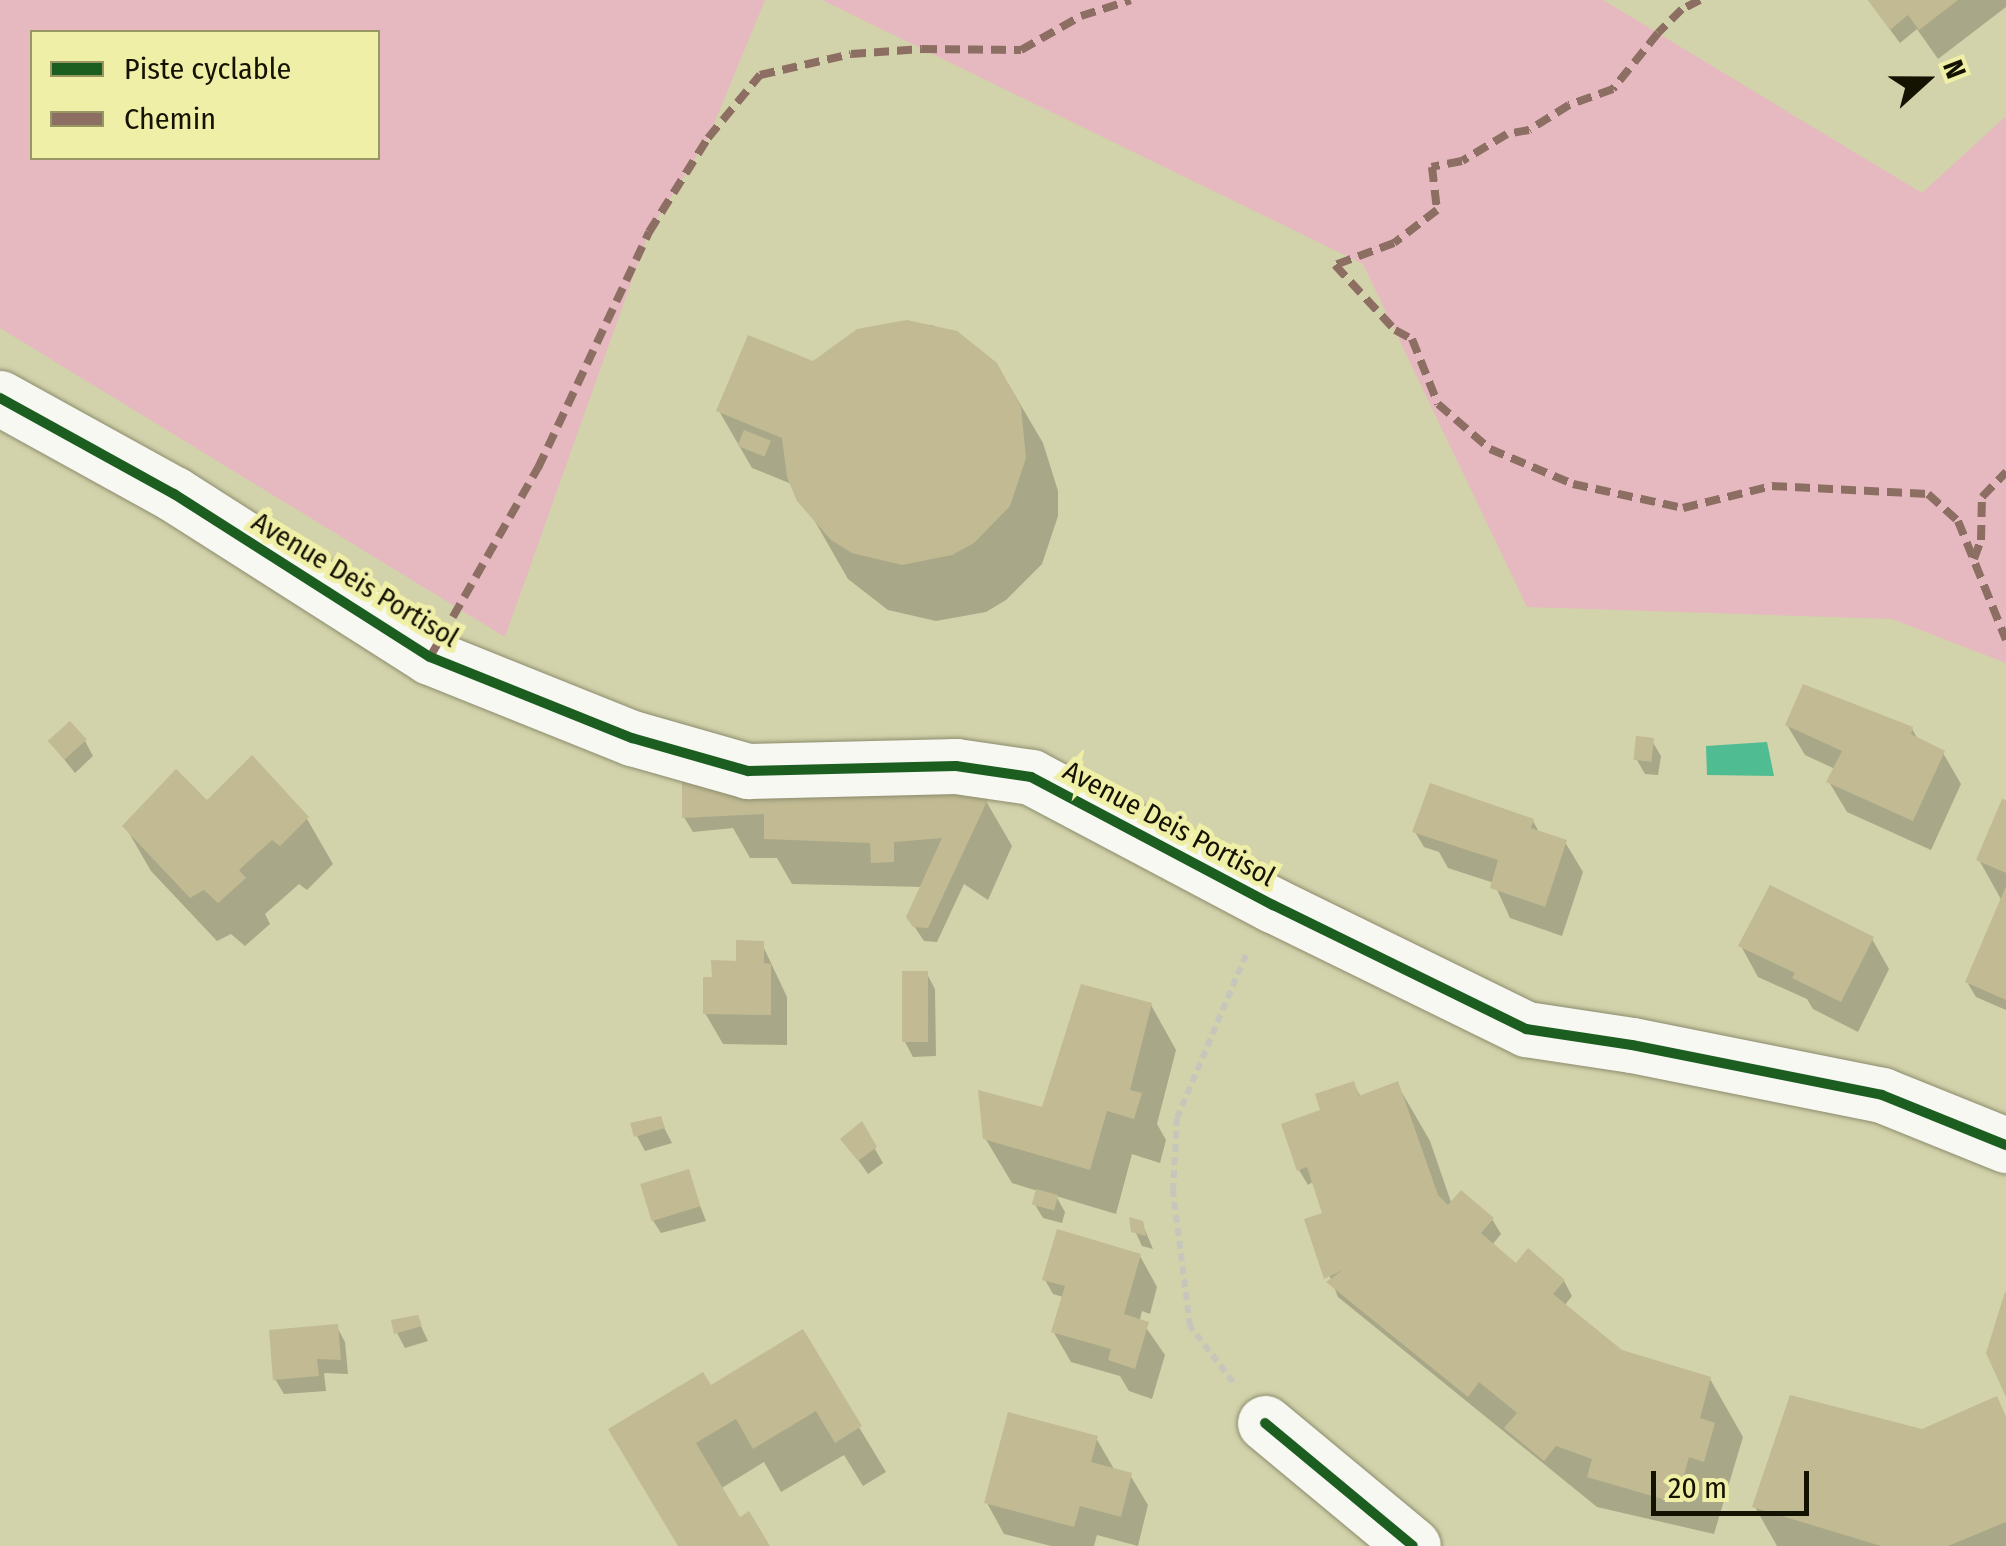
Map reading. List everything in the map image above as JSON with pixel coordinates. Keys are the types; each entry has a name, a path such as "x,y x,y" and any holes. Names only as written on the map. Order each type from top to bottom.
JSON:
{"street":[{"name":"Avenue Deis Portisol","path":"0,398 174,494 430,658 632,738 748,771 956,766 1031,778 1273,905 1526,1029 1632,1044 1882,1095 2006,1146"},
{"path":"1265,1423 1412,1546"}],"path":[{"path":"1265,1423 1190,1326 1173,1192 1177,1118 1247,952 1273,905"}],"shaded area":[{"path":"0,0 765,0 708,138 649,232 505,637 0,328"},
{"path":"822,0 1603,0 1922,193 2006,116 2006,663 1892,619 1527,607 1363,264"},
{"path":"1767,742 1774,776 1707,775 1706,746"}],"building":[{"path":"1868,0 1958,0 1919,30 1908,15 1890,30"},
{"path":"907,320 957,331 997,363 1021,407 1026,458 1010,506 974,543 952,555 902,565 852,553 831,540 797,501 787,477 782,438 716,411 748,335 813,361 857,329"},
{"path":"744,430 771,441 765,457 738,446"},
{"path":"1803,684 1913,727 1911,734 1945,751 1913,821 1826,782 1842,751 1785,725"},
{"path":"70,721 87,740 64,760 48,741"},
{"path":"1636,736 1654,738 1651,762 1633,760"},
{"path":"252,755 309,817 280,846 272,840 239,870 246,878 218,903 204,890 190,898 122,826 176,769 207,800"},
{"path":"682,776 955,785 988,799 928,928 913,927 906,917 942,838 894,842 894,862 871,863 870,843 764,839 764,814 682,818"},
{"path":"1430,783 1534,819 1531,828 1567,840 1545,907 1490,888 1498,860 1412,832"},
{"path":"2002,799 2006,800 2006,873 1976,860"},
{"path":"1770,885 1874,937 1841,1002 1792,978 1795,973 1738,946"},
{"path":"2006,886 2006,1000 1965,982"},
{"path":"736,940 764,941 764,963 771,964 771,1015 703,1014 703,977 712,977 711,960 736,961"},
{"path":"902,971 928,971 928,1042 902,1042"},
{"path":"1081,984 1152,1003 1130,1090 1142,1093 1134,1119 1107,1111 1090,1170 983,1139 978,1090 1042,1107"},
{"path":"1354,1081 1359,1096 1398,1081 1438,1195 1448,1205 1461,1190 1494,1218 1481,1233 1516,1263 1528,1248 1565,1280 1553,1294 1622,1350 1711,1377 1700,1418 1715,1423 1704,1462 1689,1457 1676,1503 1587,1477 1592,1459 1556,1446 1544,1461 1504,1428 1517,1413 1479,1382 1468,1397 1326,1282 1343,1270 1324,1279 1304,1219 1322,1213 1307,1167 1297,1171 1281,1124 1320,1110 1315,1094"},
{"path":"661,1116 665,1128 634,1137 630,1123"},
{"path":"862,1121 877,1147 858,1161 840,1139"},
{"path":"689,1169 700,1206 652,1221 640,1184"},
{"path":"1036,1189 1058,1195 1054,1210 1032,1204"},
{"path":"1129,1217 1143,1221 1146,1236 1131,1232"},
{"path":"1057,1229 1141,1254 1124,1314 1149,1322 1135,1369 1108,1360 1111,1349 1051,1332 1065,1286 1042,1280"},
{"path":"2006,1292 2006,1397 1986,1353"},
{"path":"418,1315 422,1326 394,1334 391,1320"},
{"path":"338,1324 341,1360 317,1359 319,1376 273,1380 269,1330"},
{"path":"803,1329 862,1426 835,1443 816,1411 753,1449 736,1419 696,1443 740,1517 749,1511 770,1546 678,1546 608,1429 703,1372 711,1385"},
{"path":"1790,1395 1922,1429 1997,1396 2006,1417 2006,1522 1948,1546 1881,1546 1752,1507"},
{"path":"1008,1412 1098,1436 1091,1462 1132,1473 1121,1517 1080,1506 1074,1527 984,1503"}],"marked path":[{"path":"430,657 538,468 649,232 708,138 760,75 851,54 922,49 1021,50 1081,16 1131,0"},
{"path":"1700,0 1682,9 1658,33 1613,89 1569,105 1529,130 1507,134 1462,161 1432,167 1437,210 1394,243 1335,265 1395,330 1412,339 1438,404 1490,449 1573,484 1683,508 1772,486 1928,494 1958,521 2006,640"},
{"path":"1974,559 1981,540 1982,497 2006,472"}],"cycle path":[{"path":"0,398 174,494 430,657 632,738 748,771 956,766 1031,777 1273,905 1526,1029 1632,1045 1882,1095 2006,1145"},
{"path":"1265,1423 1413,1546"}]}
